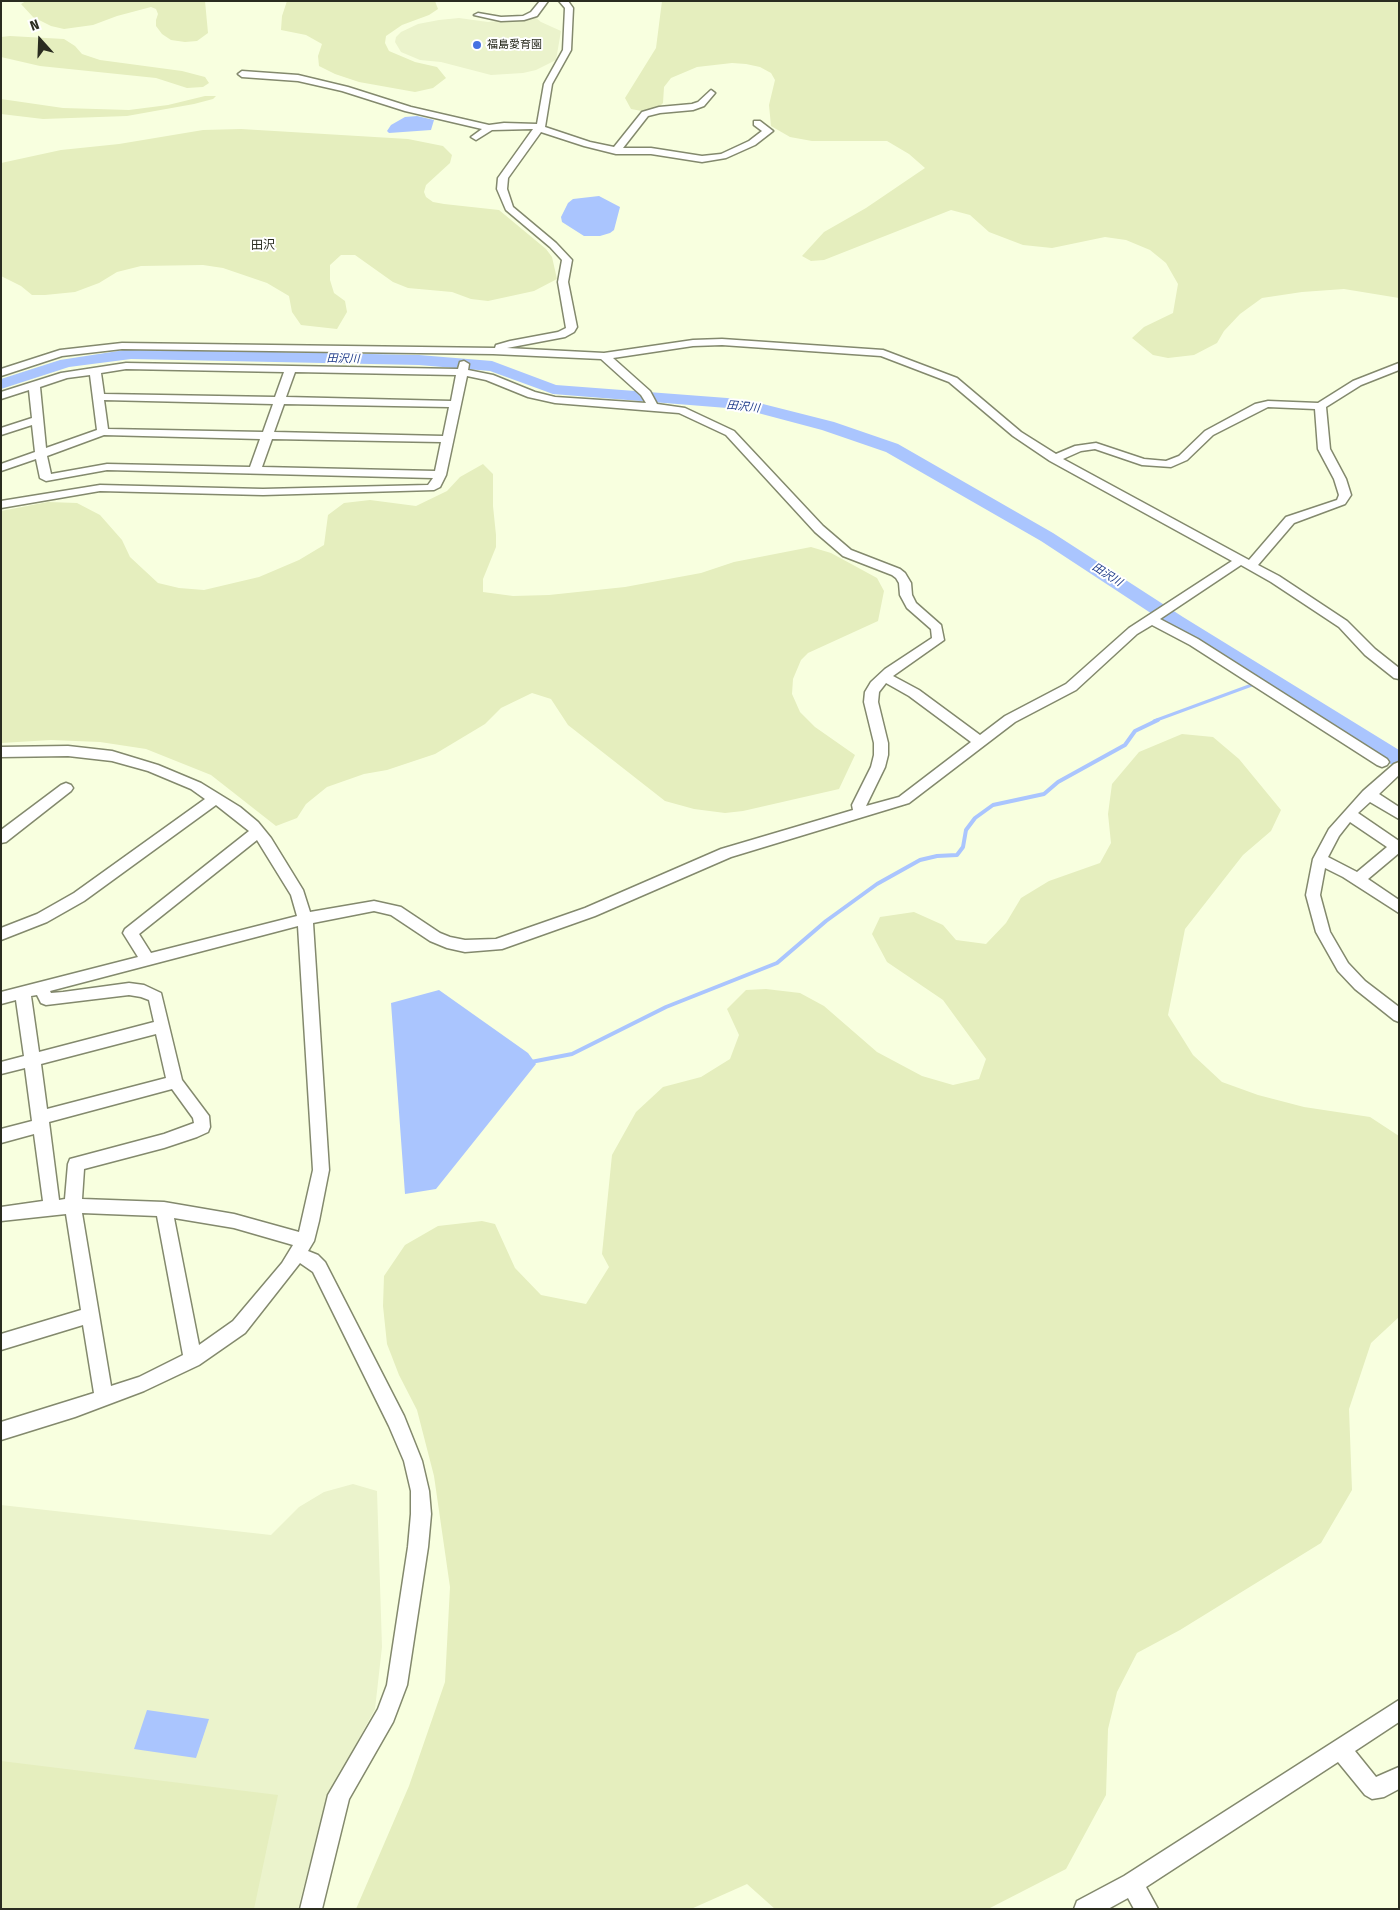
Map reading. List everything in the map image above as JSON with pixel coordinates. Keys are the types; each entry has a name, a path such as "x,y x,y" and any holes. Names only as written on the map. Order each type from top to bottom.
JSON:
{"street":[{"path":"478,16 501,19 524,18 534,14 544,1"},
{"path":"493,351 514,342 562,335 572,327 563,282 567,260 554,244 509,208 502,189 503,178 540,128 548,84 564,57 568,44 569,8 563,1"},
{"path":"242,74 298,78 408,109 489,128 504,126 540,128 587,144 616,151 651,151 680,158 714,158 734,152 752,143 768,131 757,123"},
{"path":"616,151 645,114 659,110 693,107 701,104 711,93"},
{"path":"476,137 489,128"},
{"path":"1,373 60,353 122,346 493,351 604,356 693,343 722,342 781,344 883,353 943,374 953,380 1017,434 1054,458 1246,563 1343,624 1370,652 1399,675"},
{"path":"1,505 100,488 263,492 430,488 436,485 440,475 467,351"},
{"path":"604,356 650,401"},
{"path":"1,396 65,375 95,370 149,366 462,372 489,377 532,395 555,400 650,401 682,410 730,433 832,541 847,553 896,572 901,576 911,605 937,628 938,640 885,677 872,692 871,702 881,743 880,755 878,767 859,805 860,814"},
{"path":"1054,458 1079,448 1096,446 1142,462 1167,464 1184,458 1209,433 1259,406 1268,404 1320,406 1357,383 1399,366"},
{"path":"255,470 291,368"},
{"path":"95,370 103,432"},
{"path":"34,385 40,454 46,478 107,467 440,475"},
{"path":"98,397 455,404"},
{"path":"1,998 305,919 374,906 396,911 435,937 447,942 465,946 497,944 590,912 726,853 904,800 1010,718 1071,687 1133,630 1246,563 1290,520 1341,502 1344,494 1340,479 1324,449 1320,406"},
{"path":"1,432 38,420"},
{"path":"1,468 103,432 447,439"},
{"path":"1151,619 1194,642 1382,762"},
{"path":"885,677 914,693 980,742"},
{"path":"1,752 68,751 112,756 177,777 216,798 235,811 258,832 274,853 298,894 305,919 321,1170 312,1221 301,1248 288,1268 239,1327 193,1359 144,1383 1,1431"},
{"path":"1399,767 1348,814 1334,833 1320,859 1313,895 1323,932 1349,973 1360,985 1399,1016"},
{"path":"1,838 66,788"},
{"path":"1368,794 1399,814"},
{"path":"1,934 42,918 79,897 216,798"},
{"path":"1348,814 1398,848 1358,880"},
{"path":"148,960 130,933 258,832"},
{"path":"1320,859 1358,880 1399,908"},
{"path":"41,987 46,998 62,998 115,990 144,991 156,997 175,1082 201,1116 202,1127 164,1141 76,1164 73,1207 104,1398"},
{"path":"23,992 52,1208"},
{"path":"1,1068 163,1026"},
{"path":"1,1136 41,1122 175,1082"},
{"path":"1,1214 73,1207 117,1206 164,1209 234,1221 301,1248 319,1267 398,1422 414,1461 420,1491 421,1514 417,1556 397,1685 386,1715 339,1795 311,1909"},
{"path":"164,1209 193,1359"},
{"path":"1,1342 91,1315"},
{"path":"1085,1909 1132,1884 1399,1710"},
{"path":"1340,1748 1358,1773 1372,1788 1384,1786 1399,1776"},
{"path":"1132,1884 1147,1909"}],"shaded area":[{"path":"26,1 205,1 208,33 197,41 171,40 162,34 156,26 158,14 156,9 151,7 93,25 64,29 51,26 33,17 21,4"},
{"path":"287,1 435,1 438,9 429,15 402,25 386,36 385,43 389,51 415,62 437,67 446,78 433,88 415,92 359,82 335,74 319,66 318,56 322,44 306,35 281,30 282,16"},
{"path":"662,1 1399,1 1399,298 1344,289 1302,292 1262,298 1240,314 1224,331 1217,343 1194,355 1168,358 1153,355 1132,338 1144,327 1173,313 1178,284 1166,263 1150,250 1126,240 1105,237 1052,248 1023,245 989,232 970,215 951,210 824,260 811,261 802,256 824,232 866,208 925,168 909,154 887,141 812,141 790,137 771,126 769,105 775,80 771,73 760,67 746,64 732,63 697,67 671,78 664,87 663,103 656,110 647,112 631,109 625,98 656,48"},
{"name":"福島愛育園","path":"535,17 541,22 561,31 556,60 536,70 523,73 491,75 441,62 420,60 401,52 395,42 396,37 401,32 418,24 439,20 459,18 488,22"},
{"path":"1,37 64,39 75,46 82,54 100,60 182,71 205,77 209,83 203,87 187,88 156,78 40,66 1,57"},
{"path":"205,96 216,96 213,99 194,104 127,116 43,119 1,114 1,99 63,108 129,110 168,105"},
{"path":"241,129 408,139 443,146 452,155 450,163 426,185 424,192 426,197 433,202 444,204 499,210 546,249 552,257 557,279 534,291 488,301 471,299 452,292 408,288 393,282 355,255 341,255 330,265 330,280 334,293 345,301 347,312 337,329 301,325 292,312 289,296 267,283 223,268 203,265 141,266 117,272 99,283 75,292 45,295 32,295 21,286 1,276 1,163 61,150 119,144 203,130"},
{"path":"483,464 493,474 496,547 483,579 483,592 513,596 549,595 625,587 701,573 734,562 811,547 831,553 877,578 884,591 878,621 808,653 801,660 793,679 792,694 800,712 815,727 855,755 839,789 743,811 725,813 694,809 665,801 568,725 551,699 532,693 501,708 485,724 435,754 387,770 364,774 327,787 306,804 297,818 276,826 211,775 146,749 100,742 51,740 1,743 1,511 48,502 77,503 100,515 122,540 130,557 158,583 179,588 204,590 259,577 299,560 324,545 328,515 344,503 370,500 416,506 447,491 460,477"},
{"path":"1182,734 1213,737 1239,759 1281,810 1271,831 1243,855 1185,929 1168,1015 1193,1055 1222,1082 1258,1095 1304,1107 1370,1117 1399,1136 1399,1317 1371,1343 1349,1409 1352,1490 1321,1543 1180,1630 1137,1653 1117,1692 1108,1729 1106,1795 1066,1869 988,1909 775,1909 747,1884 691,1909 356,1909 409,1786 445,1682 450,1587 434,1476 417,1410 399,1375 387,1344 383,1306 384,1276 405,1245 438,1226 482,1221 495,1224 515,1268 541,1295 586,1304 609,1267 602,1254 612,1155 636,1112 663,1087 701,1077 730,1059 739,1035 727,1009 746,990 766,989 800,993 824,1006 877,1052 922,1076 953,1085 979,1079 986,1059 943,1000 887,962 872,934 880,917 914,912 943,925 956,940 986,944 1006,923 1021,898 1049,881 1100,863 1111,843 1108,814 1112,784 1139,752"},
{"path":"353,1484 377,1491 382,1647 375,1709 334,1785 321,1820 298,1909 1,1909 1,1505 271,1535 299,1507 324,1492"},
{"path":"1,1761 278,1795 254,1909 1,1909"}],"water":[{"path":"417,116 434,120 431,130 389,133 387,131 391,125 405,117"},
{"path":"599,196 620,207 614,230 610,233 600,236 584,236 562,222 561,217 568,203 573,199"},
{"path":"439,990 528,1053 536,1064 436,1189 405,1194 391,1003"},
{"path":"147,1710 209,1719 196,1758 134,1749"}],"waterway":[{"name":"田沢川","path":"1,384 66,363 131,354 419,360 492,366 553,389 727,403 759,408 828,426 892,448 1047,537 1176,621 1399,760"},
{"path":"1154,721 1268,679"},
{"path":"531,1062 572,1054 666,1007 777,963 826,921 877,884 920,860 937,856 957,855 963,847 966,830 975,818 993,805 1044,794 1058,782 1125,745 1135,731 1158,720"}],"place":[{"name":"福島愛育園","path":"477,45"}],"district":[{"name":"田沢","path":"263,246"}]}
